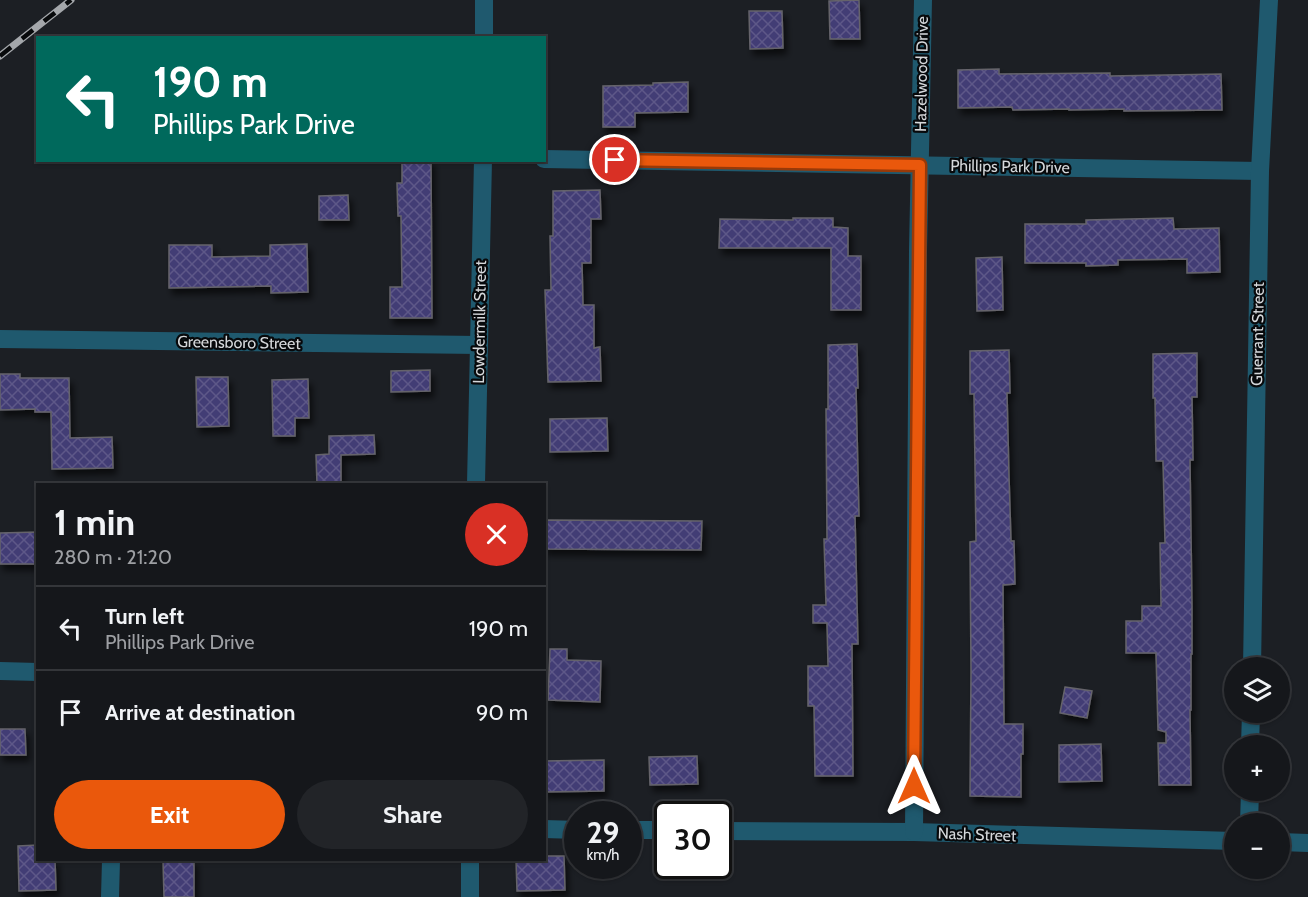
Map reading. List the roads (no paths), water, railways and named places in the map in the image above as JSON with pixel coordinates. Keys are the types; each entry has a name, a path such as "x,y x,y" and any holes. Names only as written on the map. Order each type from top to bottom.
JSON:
{"street":[{"path":"484,0 484,36"},
{"name":"Hazelwood Drive","path":"914,832 922,0"},
{"name":"Guerrant Street","path":"1252,657 1260,171 1269,0"},
{"name":"Phillips Park Drive","path":"546,159 1260,171"},
{"name":"Lowdermilk Street","path":"476,483 483,162"},
{"name":"Greensboro Street","path":"0,339 479,345"},
{"path":"0,671 36,672"},
{"path":"546,830 564,830"},
{"name":"Nash Street","path":"732,831 914,832 1224,841"},
{"path":"1290,842 1308,843"},
{"path":"110,897 111,861"},
{"path":"470,861 470,897"}],"railway":[{"path":"0,56 71,0"}]}
